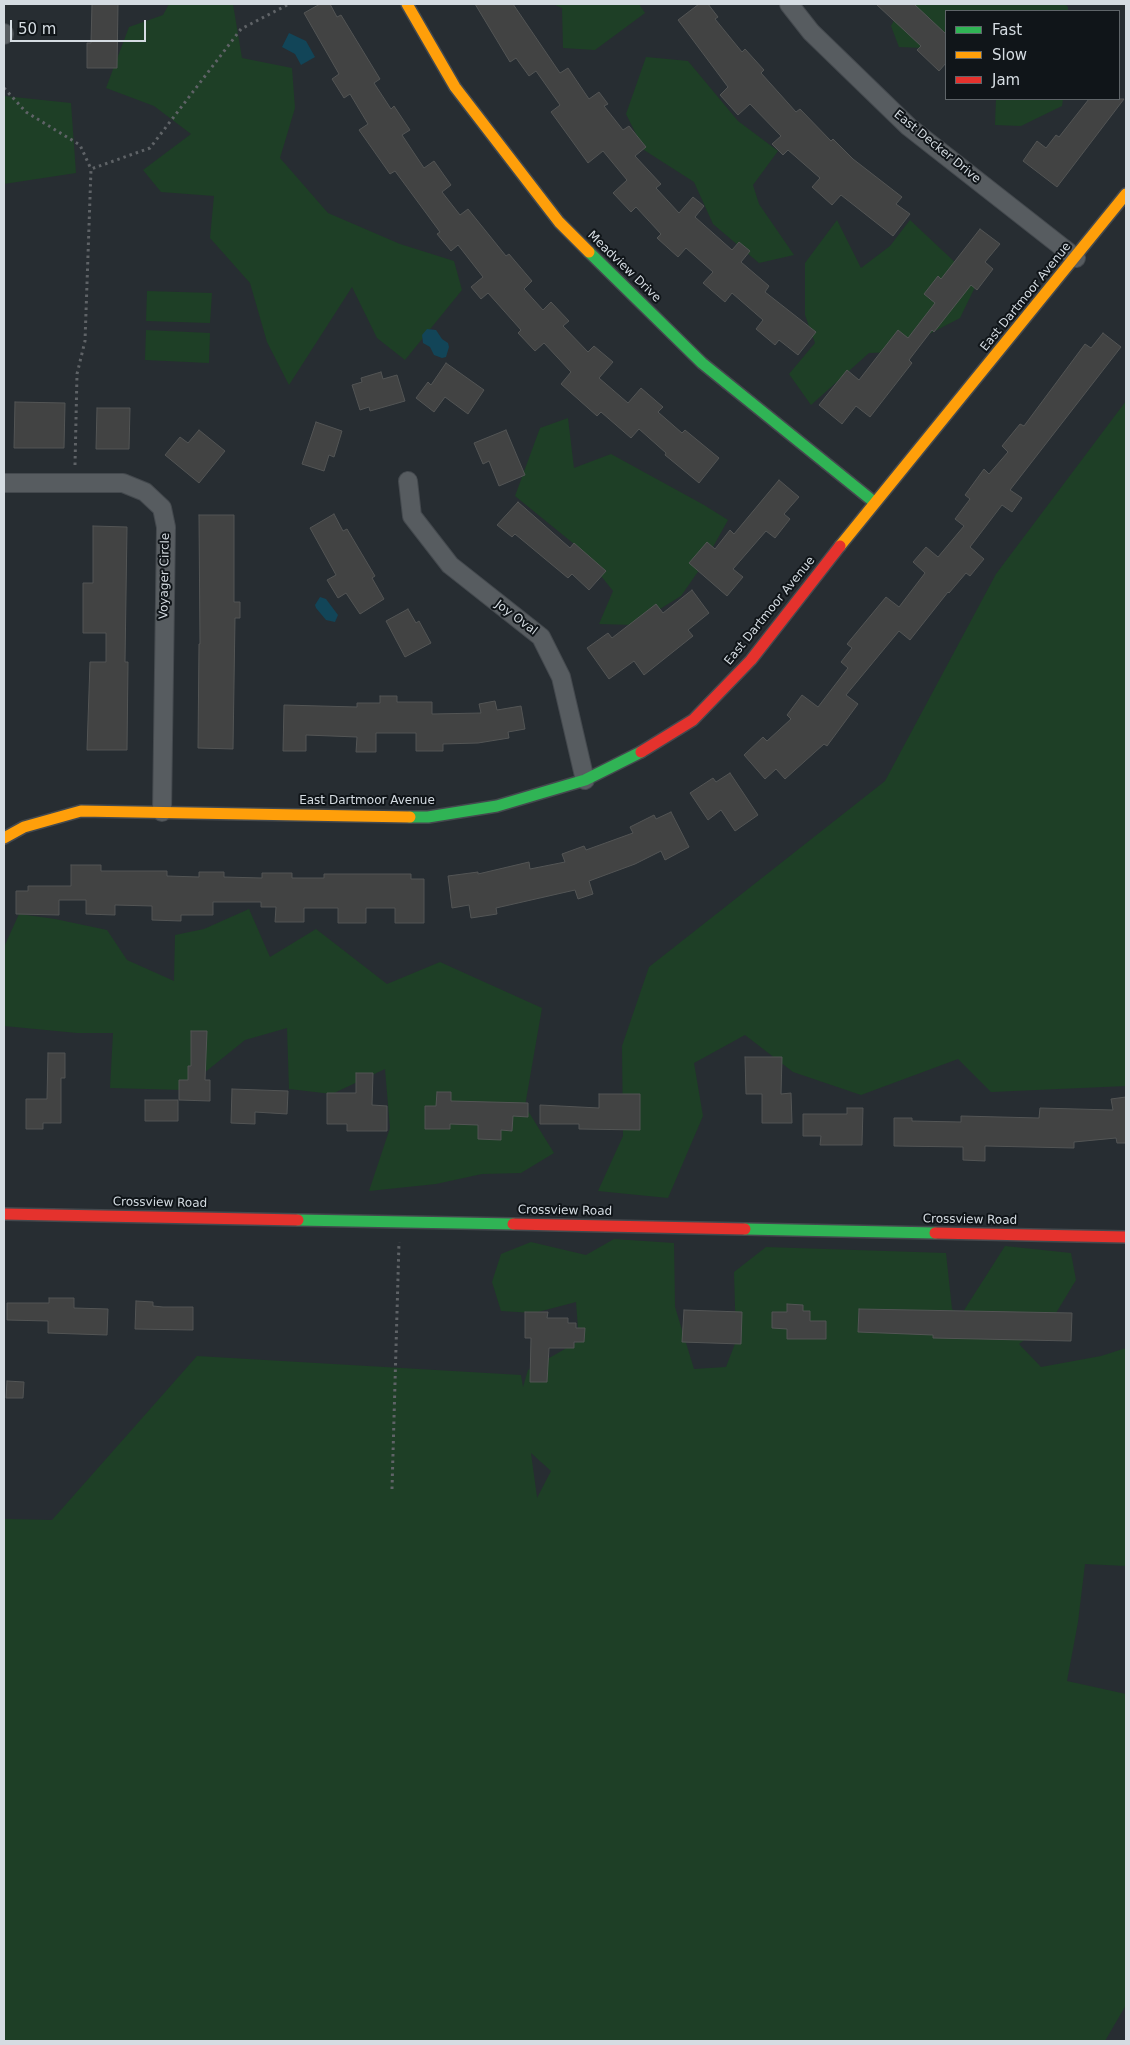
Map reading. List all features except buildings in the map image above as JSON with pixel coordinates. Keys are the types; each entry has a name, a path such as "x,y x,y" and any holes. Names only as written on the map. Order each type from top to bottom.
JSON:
{"street":[{"name":"Meadview Drive","path":"407,4 456,87 558,222 702,363 874,502"},
{"name":"East Decker Drive","path":"789,4 811,32 909,127 1076,258"},
{"name":"East Dartmoor Avenue","path":"4,838 24,828 81,810 428,817 497,806 585,780 641,752 693,720 751,660 874,502 1076,258 1126,194"},
{"name":"Joy Oval","path":"408,481 412,516 450,565 541,637 561,677 585,780"},
{"name":"Voyager Circle","path":"4,483 123,483 145,492 162,508 166,527 162,812"},
{"name":"Crossview Road","path":"4,1214 1126,1236"}],"path":[{"path":"92,169 150,148 241,29 289,4"},
{"path":"4,88 26,112 80,146 92,169 85,341 77,374 75,483"},
{"path":"392,1489 400,1221"}],"green space":[{"path":"169,4 233,4 242,58 292,68 295,108 280,158 328,213 400,244 454,261 462,290 405,360 377,338 352,287 289,385 267,342 250,283 210,238 214,196 161,192 143,170 191,134 154,106 106,88 129,27 163,15"},
{"path":"553,4 639,4 645,13 595,50 563,48 562,8"},
{"path":"902,4 1065,4 1068,7 1068,10 945,10 945,49 899,47 891,26"},
{"path":"646,57 688,61 738,121 778,151 753,185 759,204 794,255 759,263 713,224 694,182 644,150 626,114"},
{"path":"4,96 71,103 76,173 4,184"},
{"path":"996,100 1063,100 1062,106 1021,126 995,125"},
{"path":"837,220 861,268 890,246 910,220 977,283 960,318 895,352 869,353 811,405 789,374 815,343 805,315 805,263"},
{"path":"147,291 212,293 210,323 146,321"},
{"path":"146,330 210,333 209,363 145,360"},
{"path":"1126,401 1126,1086 991,1092 958,1059 861,1095 793,1072 745,1035 694,1063 703,1116 668,1198 598,1191 623,1136 622,1046 649,967 885,781 996,574"},
{"path":"568,418 574,468 611,454 728,520 704,563 681,596 634,625 599,624 613,591 579,548 515,496 540,428"},
{"path":"249,909 270,957 316,929 387,984 440,962 542,1008 525,1106 554,1153 521,1173 482,1174 436,1184 369,1191 390,1128 385,1069 332,1094 289,1089 287,1028 245,1040 183,1090 110,1088 113,1033 77,1033 4,1026 4,947 19,914 55,919 107,930 127,960 174,981 175,935 204,929"},
{"path":"614,1239 674,1243 675,1307 694,1369 726,1367 736,1341 734,1272 766,1247 946,1253 952,1309 961,1315 1005,1246 1071,1253 1076,1280 1053,1318 1019,1344 1041,1367 1101,1356 1126,1348 1126,1566 1085,1564 1078,1622 1067,1681 1126,1694 1126,2005 1105,2041 4,2041 4,1519 52,1520 197,1356 521,1375 523,1387 528,1370 579,1341 576,1302 534,1313 501,1311 492,1282 501,1254 531,1242 586,1255","holes":["531,1453 551,1471 537,1498"]}],"water":[{"path":"289,33 306,41 315,57 301,65 295,54 282,47"},
{"path":"427,329 436,330 442,339 448,343 449,347 446,357 442,358 434,355 430,347 423,343 422,335"},
{"path":"320,597 326,599 338,615 335,622 326,620 316,608 315,605"}],"traffic: fast":[{"path":"589,252 702,363 874,502"},
{"path":"410,817 428,817 497,806 585,780 641,752"},
{"path":"298,1220 513,1224"},
{"path":"745,1229 935,1233"}],"traffic: slow":[{"path":"407,4 455,87 559,222 589,252"},
{"path":"840,546 1126,194"},
{"path":"4,838 24,827 81,811 410,817"}],"traffic: jam":[{"path":"641,752 693,720 751,660 840,546"},
{"path":"4,1214 298,1220"},
{"path":"513,1224 745,1229"},
{"path":"935,1233 1126,1237"}]}
